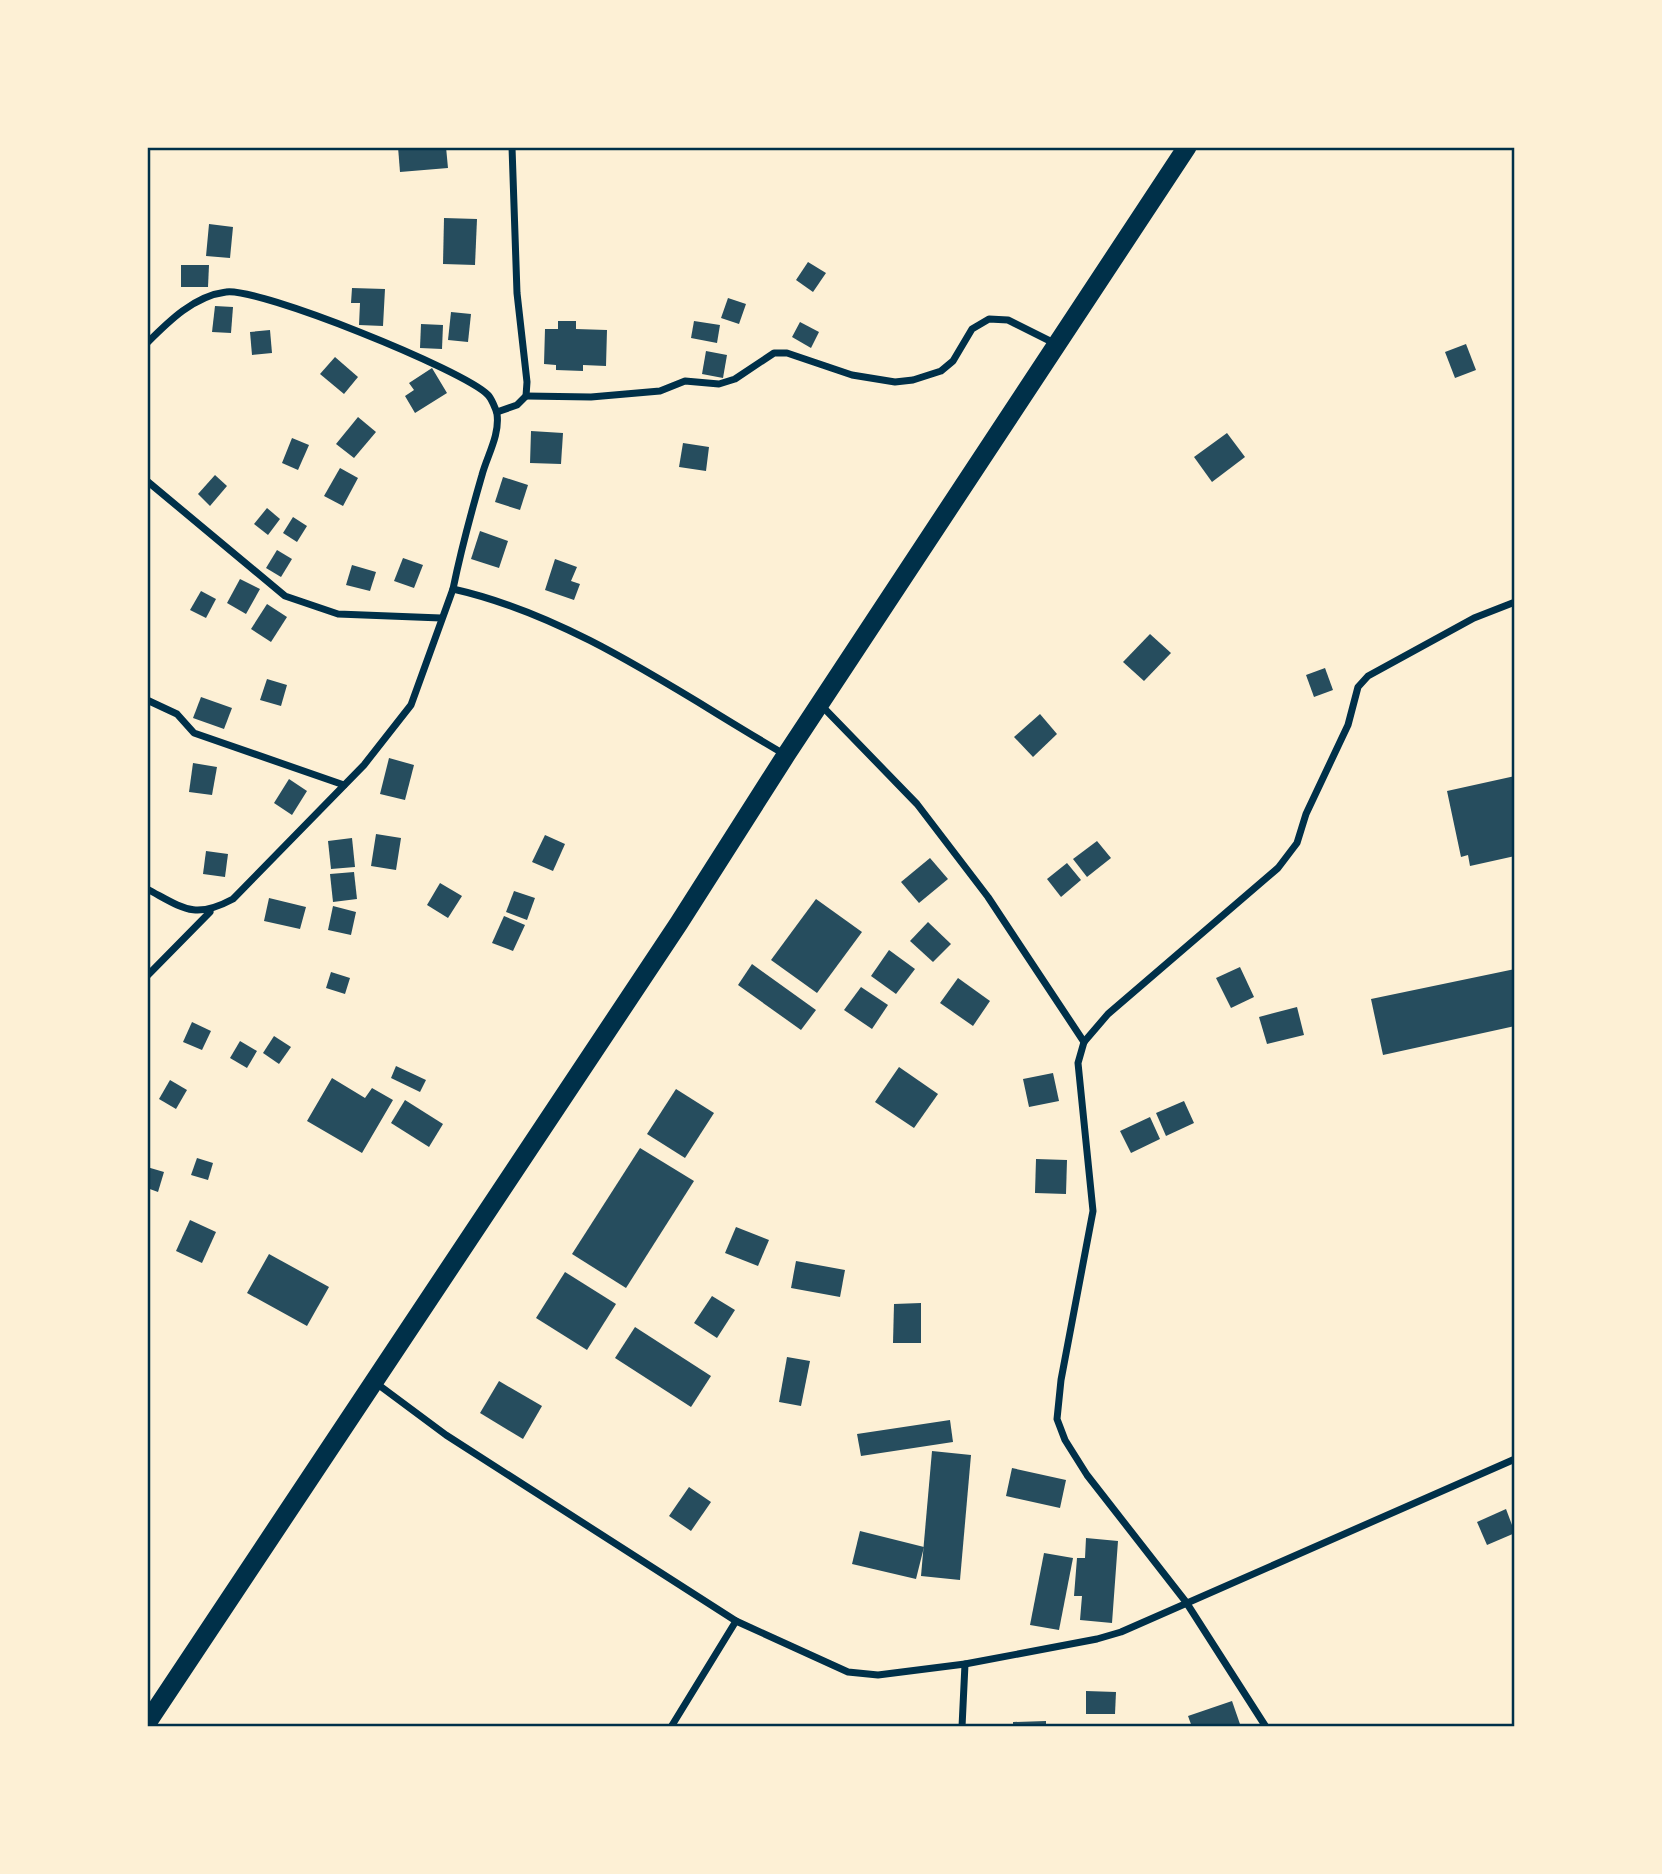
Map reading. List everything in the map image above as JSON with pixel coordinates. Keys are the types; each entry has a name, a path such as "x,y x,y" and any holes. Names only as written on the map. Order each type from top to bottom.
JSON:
{"highway":[{"path":"147,1723 679,923 786,755 1187,147"}],"street":[{"path":"512,147 517,293 526,396"},
{"path":"147,343 187,307 228,291 262,298 372,337 443,369 488,395 497,412 496,434 467,530 453,589 440,618 411,705 344,785 233,900 210,912 147,976"},
{"path":"497,412 517,405 526,396 591,397 646,393 660,391 685,381 719,384 736,379 774,353 787,353 852,375 895,382 914,380 941,371 953,361 972,329 989,320 1008,320 1057,344"},
{"path":"147,481 285,596 338,614 440,618"},
{"path":"453,589 506,604 580,636 786,755"},
{"path":"1266,1727 1186,1602 1087,1475 1065,1440 1057,1419 1061,1380 1093,1211 1078,1063 1084,1042 1108,1014 1278,868 1297,843 1306,814 1348,725 1358,687 1368,676 1474,618 1515,602"},
{"path":"147,700 177,714 194,733 344,785"},
{"path":"820,704 917,804 988,897 1084,1042"},
{"path":"147,889 183,908 210,912"},
{"path":"373,1380 446,1435 736,1621 848,1672 878,1675 965,1664 1097,1639 1515,1459"},
{"path":"671,1727 736,1621"},
{"path":"962,1727 965,1664"}],"building":[{"path":"398,147 446,147 448,168 400,172"},
{"path":"444,218 477,219 475,265 443,264"},
{"path":"209,224 233,227 230,258 206,256"},
{"path":"808,262 826,273 813,292 796,280"},
{"path":"181,265 209,265 208,287 181,287"},
{"path":"352,288 385,289 383,326 359,325 360,303 351,303"},
{"path":"728,298 746,304 739,324 721,318"},
{"path":"215,306 233,307 231,333 212,332"},
{"path":"451,312 471,314 468,342 448,340"},
{"path":"558,321 576,321 576,329 607,330 606,366 583,365 583,371 556,370 556,365 544,364 545,329 558,329"},
{"path":"694,321 720,325 717,343 691,338"},
{"path":"800,322 819,332 811,348 792,337"},
{"path":"421,324 443,325 442,349 420,348"},
{"path":"270,330 272,353 252,355 250,332"},
{"path":"1466,344 1476,370 1455,378 1445,352"},
{"path":"706,351 727,355 723,378 702,374"},
{"path":"335,357 358,377 344,394 320,374"},
{"path":"432,368 447,393 415,413 405,396 414,390 409,383"},
{"path":"358,417 376,432 354,458 336,444"},
{"path":"531,431 563,433 561,464 530,463"},
{"path":"1227,433 1245,457 1212,482 1194,457"},
{"path":"292,438 309,445 298,470 282,463"},
{"path":"683,443 709,447 706,471 679,467"},
{"path":"340,468 358,478 343,506 324,496"},
{"path":"215,475 227,486 210,506 198,494"},
{"path":"503,477 528,485 520,510 495,502"},
{"path":"267,508 280,519 268,535 254,524"},
{"path":"293,517 307,526 297,542 283,533"},
{"path":"480,531 508,541 499,568 471,559"},
{"path":"277,550 292,559 281,577 266,568"},
{"path":"403,558 423,565 414,588 394,581"},
{"path":"555,559 577,567 571,581 580,584 574,600 545,590"},
{"path":"352,565 376,572 370,591 346,585"},
{"path":"240,579 260,589 246,614 227,603"},
{"path":"201,591 216,599 206,618 190,610"},
{"path":"267,604 287,617 271,642 251,629"},
{"path":"1150,634 1171,653 1144,681 1123,662"},
{"path":"1325,668 1333,690 1314,697 1306,675"},
{"path":"267,679 287,685 281,706 260,700"},
{"path":"201,697 232,708 224,729 193,718"},
{"path":"1040,714 1057,734 1033,757 1014,737"},
{"path":"389,758 414,765 405,800 380,794"},
{"path":"193,763 217,767 212,795 189,792"},
{"path":"1515,776 1515,856 1470,866 1468,855 1461,857 1447,791"},
{"path":"289,779 307,791 292,815 274,803"},
{"path":"376,834 401,838 396,870 371,866"},
{"path":"545,835 565,844 553,871 532,862"},
{"path":"352,838 355,867 331,869 328,841"},
{"path":"1097,841 1111,858 1087,877 1073,859"},
{"path":"206,851 228,854 225,877 203,874"},
{"path":"930,858 948,879 919,903 901,882"},
{"path":"1067,863 1081,880 1061,897 1047,879"},
{"path":"354,872 357,899 333,902 330,874"},
{"path":"440,883 462,896 448,918 427,905"},
{"path":"514,891 535,898 527,920 506,912"},
{"path":"269,898 306,907 300,929 264,921"},
{"path":"816,899 862,932 817,993 771,960"},
{"path":"333,906 356,912 351,935 328,930"},
{"path":"504,916 525,925 513,951 492,943"},
{"path":"928,922 951,944 933,962 910,941"},
{"path":"889,950 915,969 896,994 871,976"},
{"path":"752,964 816,1010 801,1030 738,985"},
{"path":"1240,967 1254,997 1231,1008 1216,978"},
{"path":"1515,969 1515,1026 1383,1055 1371,999"},
{"path":"331,972 350,978 345,994 326,988"},
{"path":"958,978 990,1001 973,1026 940,1003"},
{"path":"861,987 888,1005 872,1029 844,1010"},
{"path":"1297,1007 1304,1035 1267,1044 1259,1017"},
{"path":"192,1022 211,1031 202,1050 183,1042"},
{"path":"274,1036 291,1047 279,1064 263,1053"},
{"path":"240,1041 257,1051 247,1068 230,1058"},
{"path":"396,1066 426,1080 420,1092 391,1078"},
{"path":"899,1067 938,1094 914,1128 875,1102"},
{"path":"1053,1073 1059,1101 1029,1107 1023,1079"},
{"path":"332,1078 365,1098 372,1088 393,1100 362,1153 307,1121"},
{"path":"170,1080 187,1090 176,1109 159,1099"},
{"path":"676,1089 714,1113 685,1158 647,1134"},
{"path":"405,1100 443,1124 429,1147 391,1123"},
{"path":"1184,1101 1194,1123 1166,1136 1156,1113"},
{"path":"1150,1117 1160,1139 1131,1153 1120,1131"},
{"path":"640,1148 694,1181 626,1288 572,1254"},
{"path":"197,1158 213,1163 208,1180 191,1175"},
{"path":"1036,1159 1067,1160 1066,1194 1035,1193"},
{"path":"147,1167 164,1172 158,1192 147,1188"},
{"path":"190,1220 216,1232 202,1263 176,1251"},
{"path":"736,1227 769,1240 758,1266 725,1253"},
{"path":"269,1254 329,1287 307,1326 247,1293"},
{"path":"796,1261 845,1270 840,1297 791,1288"},
{"path":"565,1272 616,1304 587,1350 536,1318"},
{"path":"712,1296 735,1310 717,1338 694,1323"},
{"path":"921,1303 921,1343 893,1343 894,1304"},
{"path":"635,1327 711,1376 691,1407 615,1358"},
{"path":"787,1357 810,1361 801,1406 779,1402"},
{"path":"499,1381 542,1406 523,1439 480,1413"},
{"path":"950,1420 953,1442 861,1456 857,1434"},
{"path":"932,1451 971,1455 960,1580 921,1576"},
{"path":"1012,1468 1066,1480 1060,1508 1006,1496"},
{"path":"689,1487 711,1502 691,1531 669,1516"},
{"path":"1506,1509 1515,1533 1487,1545 1477,1522"},
{"path":"860,1531 924,1547 916,1579 852,1564"},
{"path":"1086,1538 1118,1541 1112,1623 1080,1620 1082,1596 1074,1596 1077,1558 1085,1558"},
{"path":"1044,1553 1073,1558 1059,1630 1030,1625"},
{"path":"1086,1691 1116,1692 1115,1714 1086,1714"},
{"path":"1232,1701 1241,1727 1192,1727 1188,1716"},
{"path":"1046,1721 1046,1727 1013,1727 1013,1722"}]}
